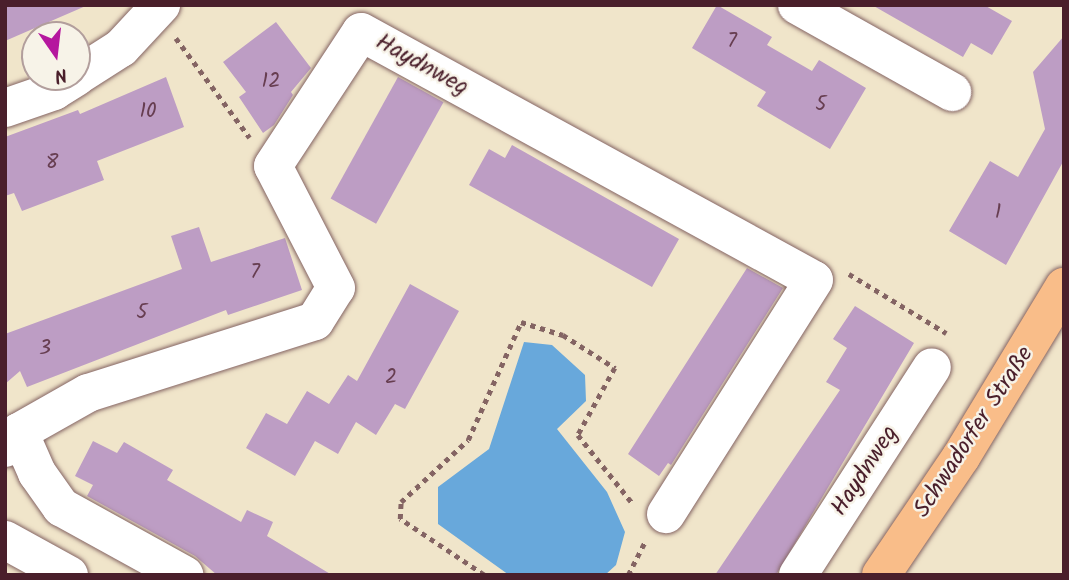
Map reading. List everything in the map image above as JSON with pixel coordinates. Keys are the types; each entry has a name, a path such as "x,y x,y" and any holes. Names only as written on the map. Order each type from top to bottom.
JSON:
{"main road":[{"name":"Schwadorfer Straße","path":"881,575 961,457 1064,286"}],"street":[{"path":"797,5 952,92"},
{"path":"91,67 121,48 159,9"},
{"name":"Haydnweg","path":"272,166 361,32 814,280 651,519"},
{"path":"5,108 54,91"},
{"path":"184,575 61,507 12,440 88,393 315,321 336,288 272,166"},
{"name":"Haydnweg","path":"798,575 932,367"},
{"path":"5,540 69,575"}],"path":[{"path":"159,9 272,166"},
{"path":"484,575 400,519 401,502 468,440 521,322 563,335 615,368 578,435 651,519 628,575"}],"water":[{"path":"524,342 552,345 585,375 586,401 557,429 607,492 625,532 616,565 605,575 509,575 438,524 438,487 489,449"}],"building":[{"path":"5,5 88,5 51,21 21,21 21,34 5,41"},
{"path":"717,5 772,37 767,45 812,71 819,60 866,88 830,149 757,106 766,92 692,48"},
{"path":"872,5 984,5 1012,21 992,55 971,43 963,57"},
{"path":"276,22 311,68 291,92 293,95 274,125 263,133 239,97 246,92 223,62"},
{"path":"1064,36 1064,160 1006,265 949,231 990,161 1018,177 1045,129 1033,72"},
{"path":"166,77 184,127 97,161 104,180 22,211 14,193 5,196 5,137 78,110 80,114"},
{"path":"398,77 443,102 376,224 331,199"},
{"path":"512,145 679,239 652,287 469,185 489,149 505,158"},
{"path":"199,227 211,262 285,238 302,290 228,315 226,310 27,387 20,371 5,384 5,334 182,269 171,236"},
{"path":"747,268 783,288 671,465 668,463 659,476 628,454"},
{"path":"410,284 459,311 405,409 395,404 376,435 356,422 338,454 315,441 295,476 246,448 266,413 287,424 307,391 329,404 348,375 357,381"},
{"path":"855,306 914,343 776,575 715,575 840,390 826,382 847,348 833,339"},
{"path":"93,441 117,453 124,442 173,470 167,480 241,522 247,510 273,522 267,536 332,575 217,575 195,556 87,496 93,485 75,476"}]}
